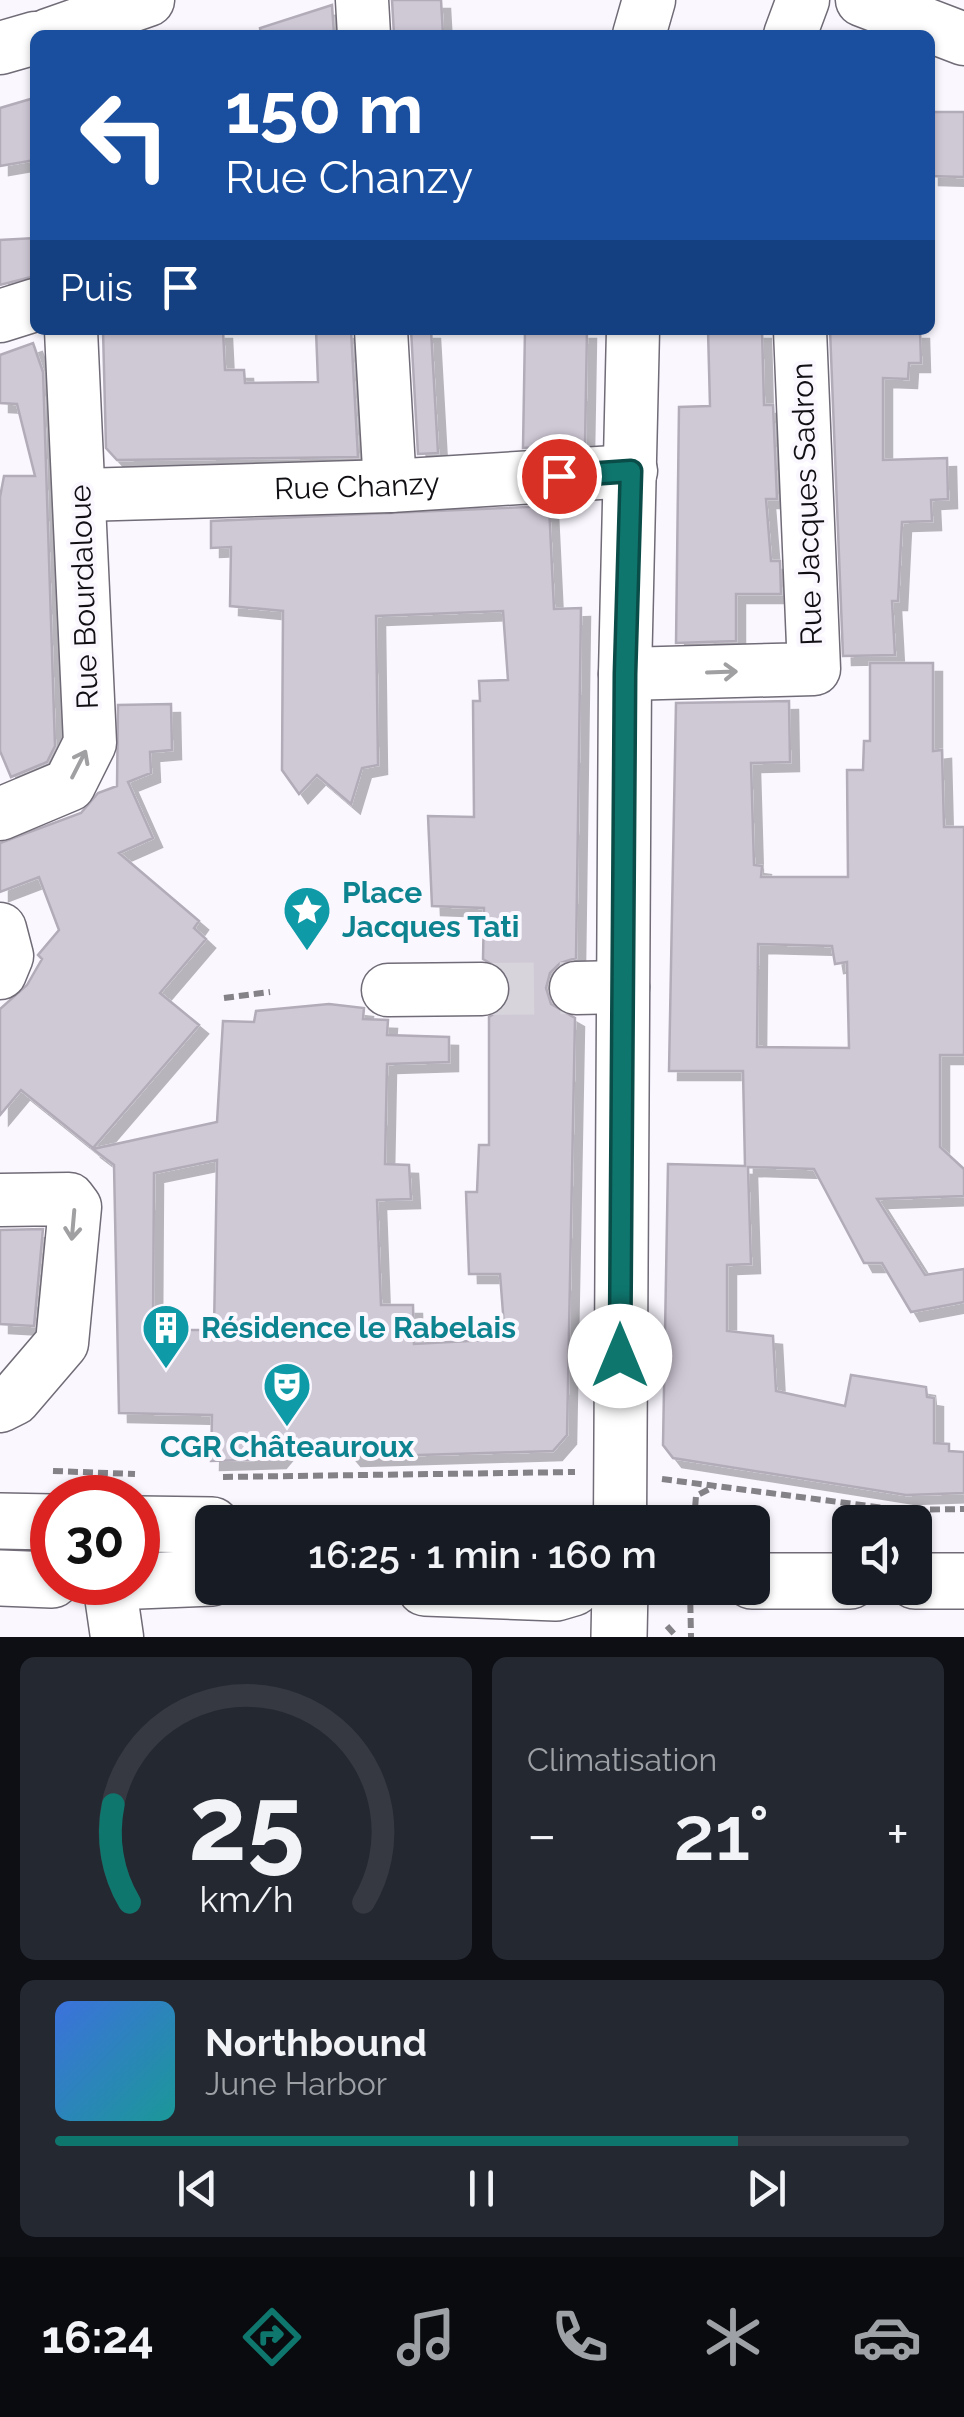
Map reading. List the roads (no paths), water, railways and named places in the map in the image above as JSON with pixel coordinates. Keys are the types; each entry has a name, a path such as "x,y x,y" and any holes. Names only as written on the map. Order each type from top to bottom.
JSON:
{"main road":[{"path":"160,1498 215,1493"},
{"path":"0,1522 30,1522"},
{"path":"0,1578 30,1579"},
{"path":"160,1579 195,1578"},
{"path":"770,1580 832,1581"},
{"path":"932,1581 964,1581"},
{"path":"619,1637 620,1605"}],"street":[{"path":"362,0 364,30"},
{"path":"640,30 649,0"},
{"path":"792,30 802,0"},
{"path":"862,0 964,38"},
{"path":"63,30 124,4"},
{"path":"0,48 30,40"},
{"path":"0,316 30,307"},
{"name":"Rue Bourdaloue","path":"0,814 68,785 90,743 82,495 71,335"},
{"path":"381,335 390,486"},
{"path":"619,1505 599,988 625,674 633,335"},
{"name":"Rue Jacques Sadron","path":"625,674 814,669 800,335"},
{"name":"Rue Chanzy","path":"82,495 390,486 631,471"},
{"path":"0,929 7,956 0,972"},
{"path":"388,990 482,989"},
{"path":"0,1200 59,1197 69,1198 75,1207 62,1344 14,1399 0,1406"},
{"path":"112,1605 117,1637"}],"tunnel":[{"path":"482,989 576,988"}],"place":[{"name":"Place Jacques Tati","path":"307,952"},
{"name":"Résidence le Rabelais","path":"166,1370"},
{"name":"CGR Châteauroux","path":"287,1428"}]}
